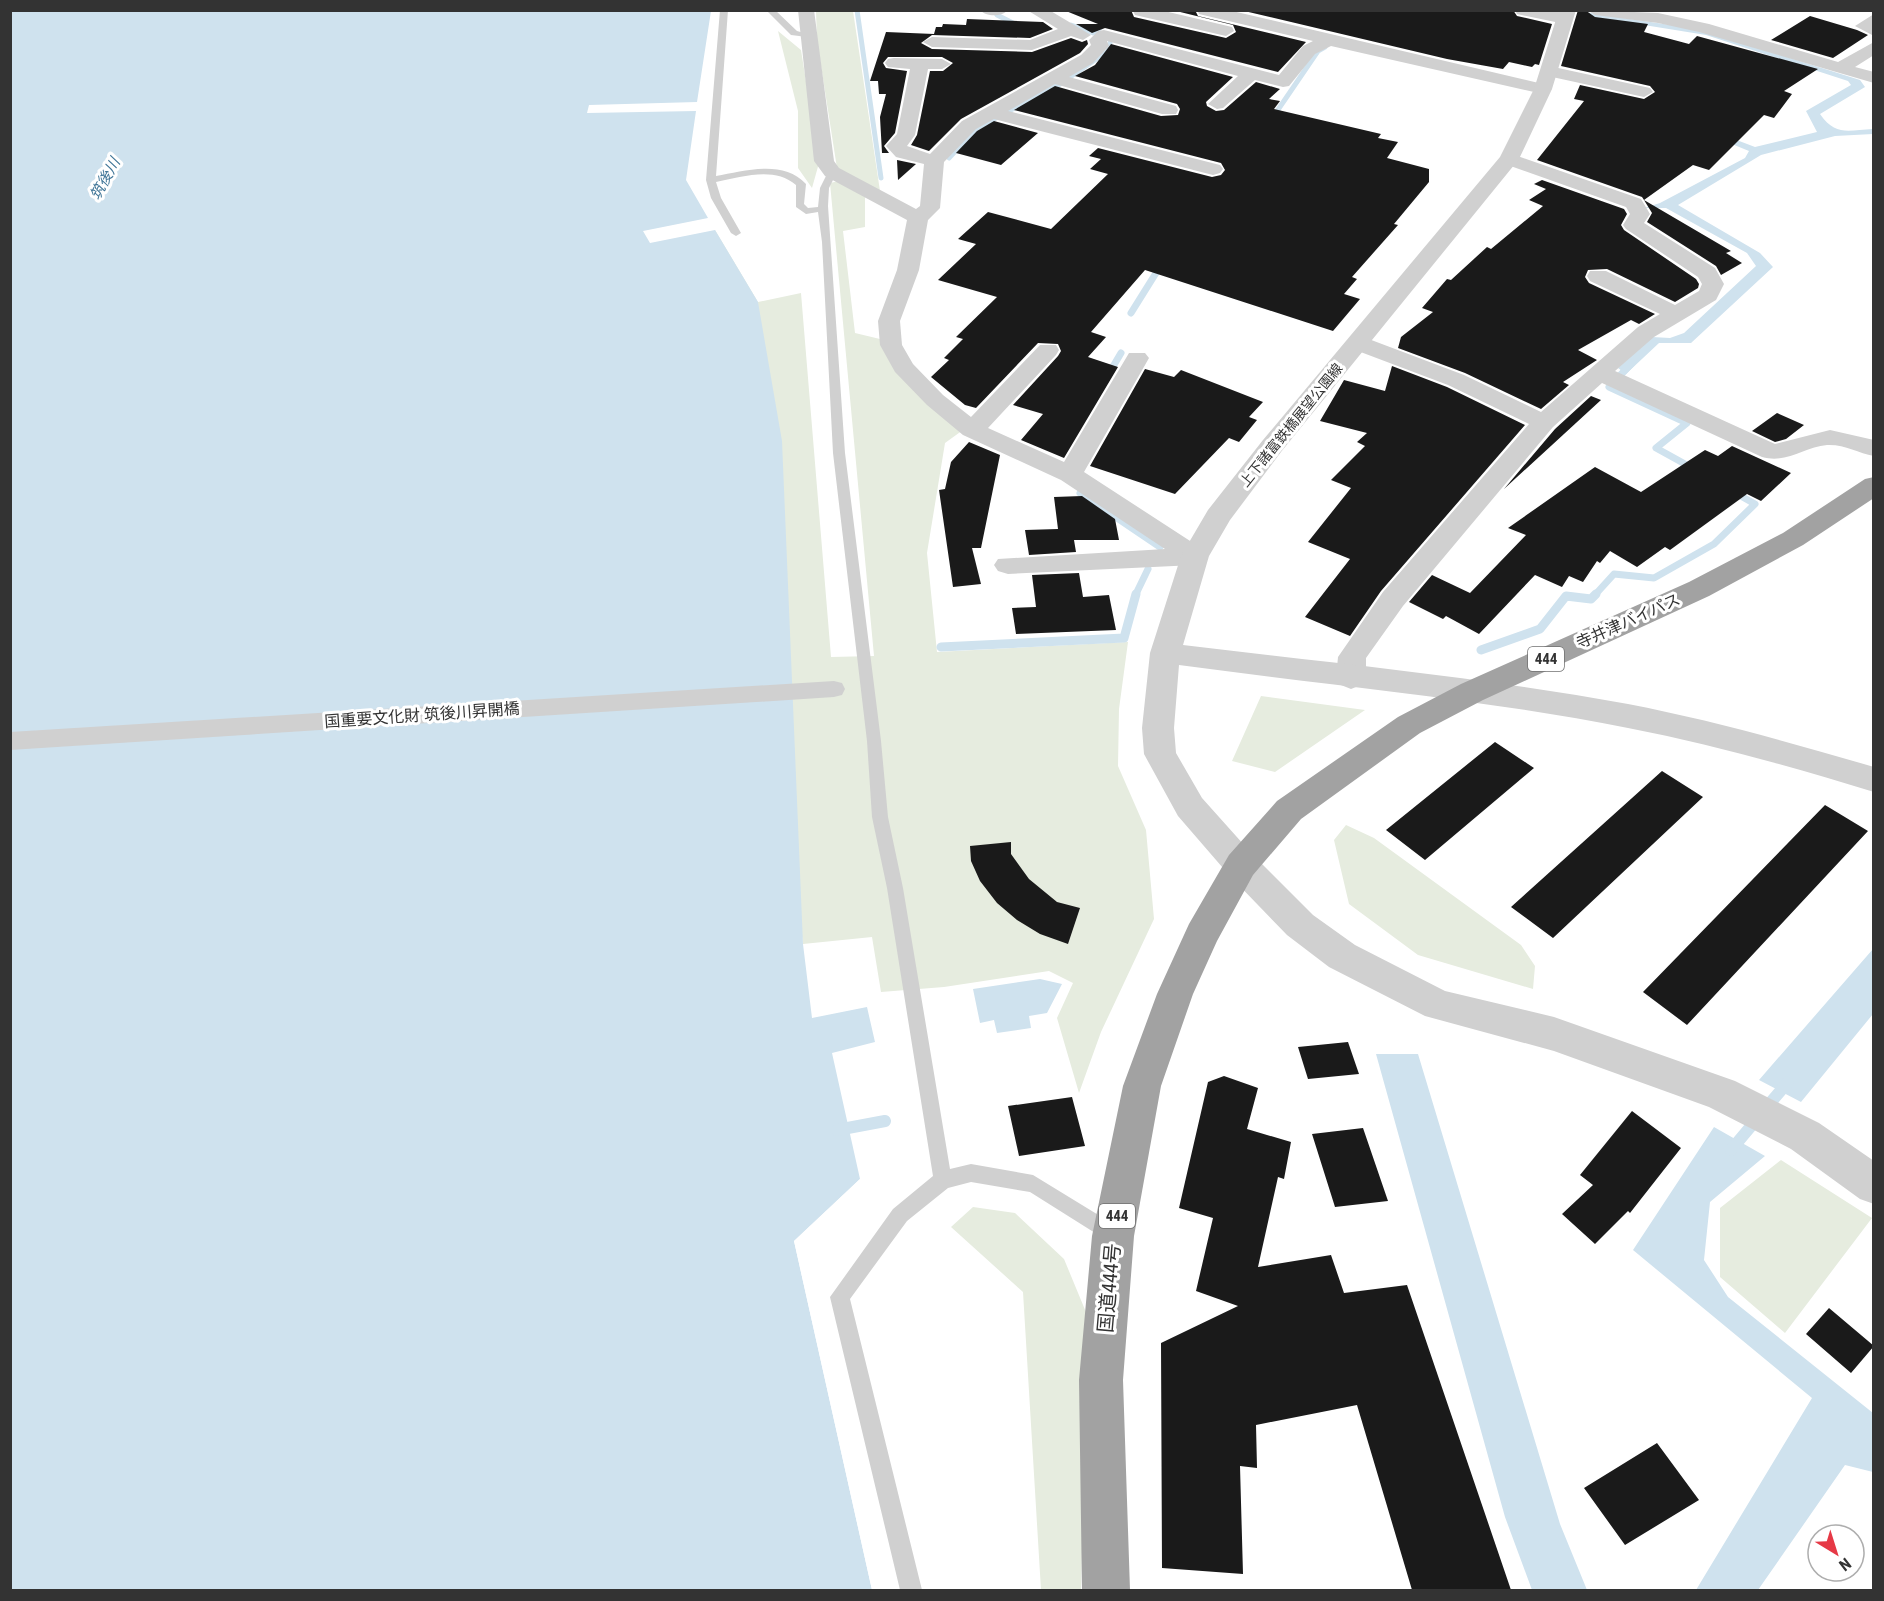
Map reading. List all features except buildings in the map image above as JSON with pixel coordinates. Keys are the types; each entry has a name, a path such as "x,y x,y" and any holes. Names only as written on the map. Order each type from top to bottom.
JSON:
{"highway":[{"name":"寺井津バイパス","path":"1241,865 1290,810 1330,779 1409,725 1472,692 1699,589 1793,539 1874,485"},
{"name":"国道444号","path":"1106,1590 1101,1380 1113,1236 1142,1086 1174,994 1202,935 1241,865"}],"street":[{"path":"806,10 807,35 824,161 832,172 918,218"},
{"path":"1035,10 1070,30 1283,82 1309,50 1329,40"},
{"path":"1205,10 1329,40 1546,80 1644,91"},
{"path":"1523,10 1566,15"},
{"path":"1595,10 1676,21 1874,78"},
{"path":"989,11 999,11"},
{"path":"1195,556 1071,474 972,430 935,400 903,367 891,345 889,321 908,270 918,218 930,208 934,161 969,125 998,114 1062,80 1100,46 1101,38 1141,11 1309,50"},
{"name":"上下諸富鉄橋展望公園線","path":"1566,15 1546,80 1509,159 1218,516 1195,556 1165,653 1158,728 1160,754 1190,807 1241,865 1300,925 1342,957 1393,985 1438,1005 1554,1034 1721,1094 1805,1136 1874,1185"},
{"path":"1874,19 1863,26 1874,31"},
{"path":"932,42 1017,46 1047,40 1070,30"},
{"path":"1842,67 1874,47"},
{"path":"894,63 955,65"},
{"path":"920,64 920,106 906,135 896,146 903,153 934,161"},
{"path":"1217,104 1251,74"},
{"path":"1062,80 1169,110"},
{"path":"998,114 1213,169"},
{"path":"1351,678 1352,657 1393,599 1544,423 1646,332 1674,313 1708,295 1713,284 1707,273 1633,225 1640,214 1634,203 1509,159"},
{"path":"1598,276 1674,313"},
{"path":"1358,344 1456,380 1544,423"},
{"path":"972,430 1048,350"},
{"path":"1071,474 1137,358"},
{"path":"1600,373 1771,452 1786,453 1816,439 1833,436 1849,439 1874,449"},
{"path":"1008,565 1195,556"},
{"path":"1165,653 1472,692 1628,716 1776,750 1874,780"},
{"name":"国重要文化財 筑後川昇開橋","path":"10,741 834,689"}],"lane":[{"path":"724,10 711,180 716,198 736,233"},
{"path":"770,10 794,33 807,35"},
{"path":"711,180 768,172 787,173 801,184 799,205 807,211 822,209"},
{"path":"832,172 825,181 822,209 827,242 839,453 874,741 880,817 896,888 943,1180"},
{"path":"911,1590 840,1297 900,1215 943,1180 971,1173 1033,1184 1113,1236"}],"shaded area":[{"path":"816,11 853,11 880,191 865,195 865,227 843,231 855,333 880,339 963,430 945,443 927,553 937,652 1128,642 1119,709 1118,766 1146,830 1154,919 1101,1032 1079,1093 1057,1018 1073,983 1049,971 944,987 881,992 872,937 803,944 715,230 758,302 801,293 831,657 874,656 830,183 839,181 817,40"},
{"path":"778,31 801,50 819,163 812,188 798,168 798,111"},
{"path":"1261,696 1365,710 1275,772 1232,761"},
{"path":"1346,825 1374,838 1521,945 1535,966 1533,989 1418,955 1349,904 1334,840"},
{"path":"1781,1160 1872,1218 1785,1333 1720,1277 1720,1208"},
{"path":"973,1207 1015,1213 1064,1259 1088,1317 1081,1590 1041,1590 1023,1292 951,1227"}],"water":[{"name":"筑後川","path":"11,11 711,11 697,102 589,105 587,113 696,111 686,180 708,218 643,231 650,243 715,230 758,302 782,441 803,944 812,1018 867,1007 875,1042 832,1053 860,1179 794,1241 872,1590 11,1590"},
{"path":"1584,12 1697,29 1860,80 1865,87 1820,114 1837,129 1850,131 1873,129 1873,134 1835,136 1761,155 1678,205 1760,253 1773,267 1691,343 1659,343 1626,374 1618,368 1652,337 1670,338 1684,333 1756,266 1747,253 1666,208 1644,208 1660,203 1745,158 1749,151 1695,129 1705,128 1755,147 1817,132 1806,111 1851,85 1848,81 1706,35 1582,15"},
{"path":"1873,949 1873,1014 1801,1102 1759,1080"},
{"path":"1040,979 1062,984 1047,1013 1029,1016 1031,1028 997,1033 994,1020 980,1023 973,989"},
{"path":"1376,1054 1418,1054 1560,1524 1587,1590 1532,1590 1505,1517"},
{"path":"1714,1127 1765,1156 1710,1202 1704,1260 1728,1297 1873,1413 1873,1472 1845,1465 1758,1590 1696,1590 1812,1398 1633,1250"}],"pier":[{"path":"860,1179 860,1182 797,1242 875,1590 872,1590 794,1241"}],"waterway":[{"path":"857,10 881,178"},
{"path":"994,10 997,15 1019,26"},
{"path":"1071,25 1093,33 1100,28"},
{"path":"949,158 977,128 1060,84 1108,51 1110,43"},
{"path":"1271,120 1318,51 1325,47"},
{"path":"1131,313 1161,265"},
{"path":"1108,375 1121,353"},
{"path":"1632,363 1609,387 1687,423 1656,448 1694,469"},
{"path":"1594,596 1614,574 1654,578 1714,544 1755,504 1732,491"},
{"path":"1080,493 1160,547"},
{"path":"1135,596 1148,569"},
{"path":"941,647 1124,638 1136,594"},
{"path":"1481,650 1540,629 1566,596 1591,599 1594,596"},
{"path":"1766,1108 1788,1082"},
{"path":"1731,1150 1757,1119"},
{"path":"837,1130 885,1121"}]}
